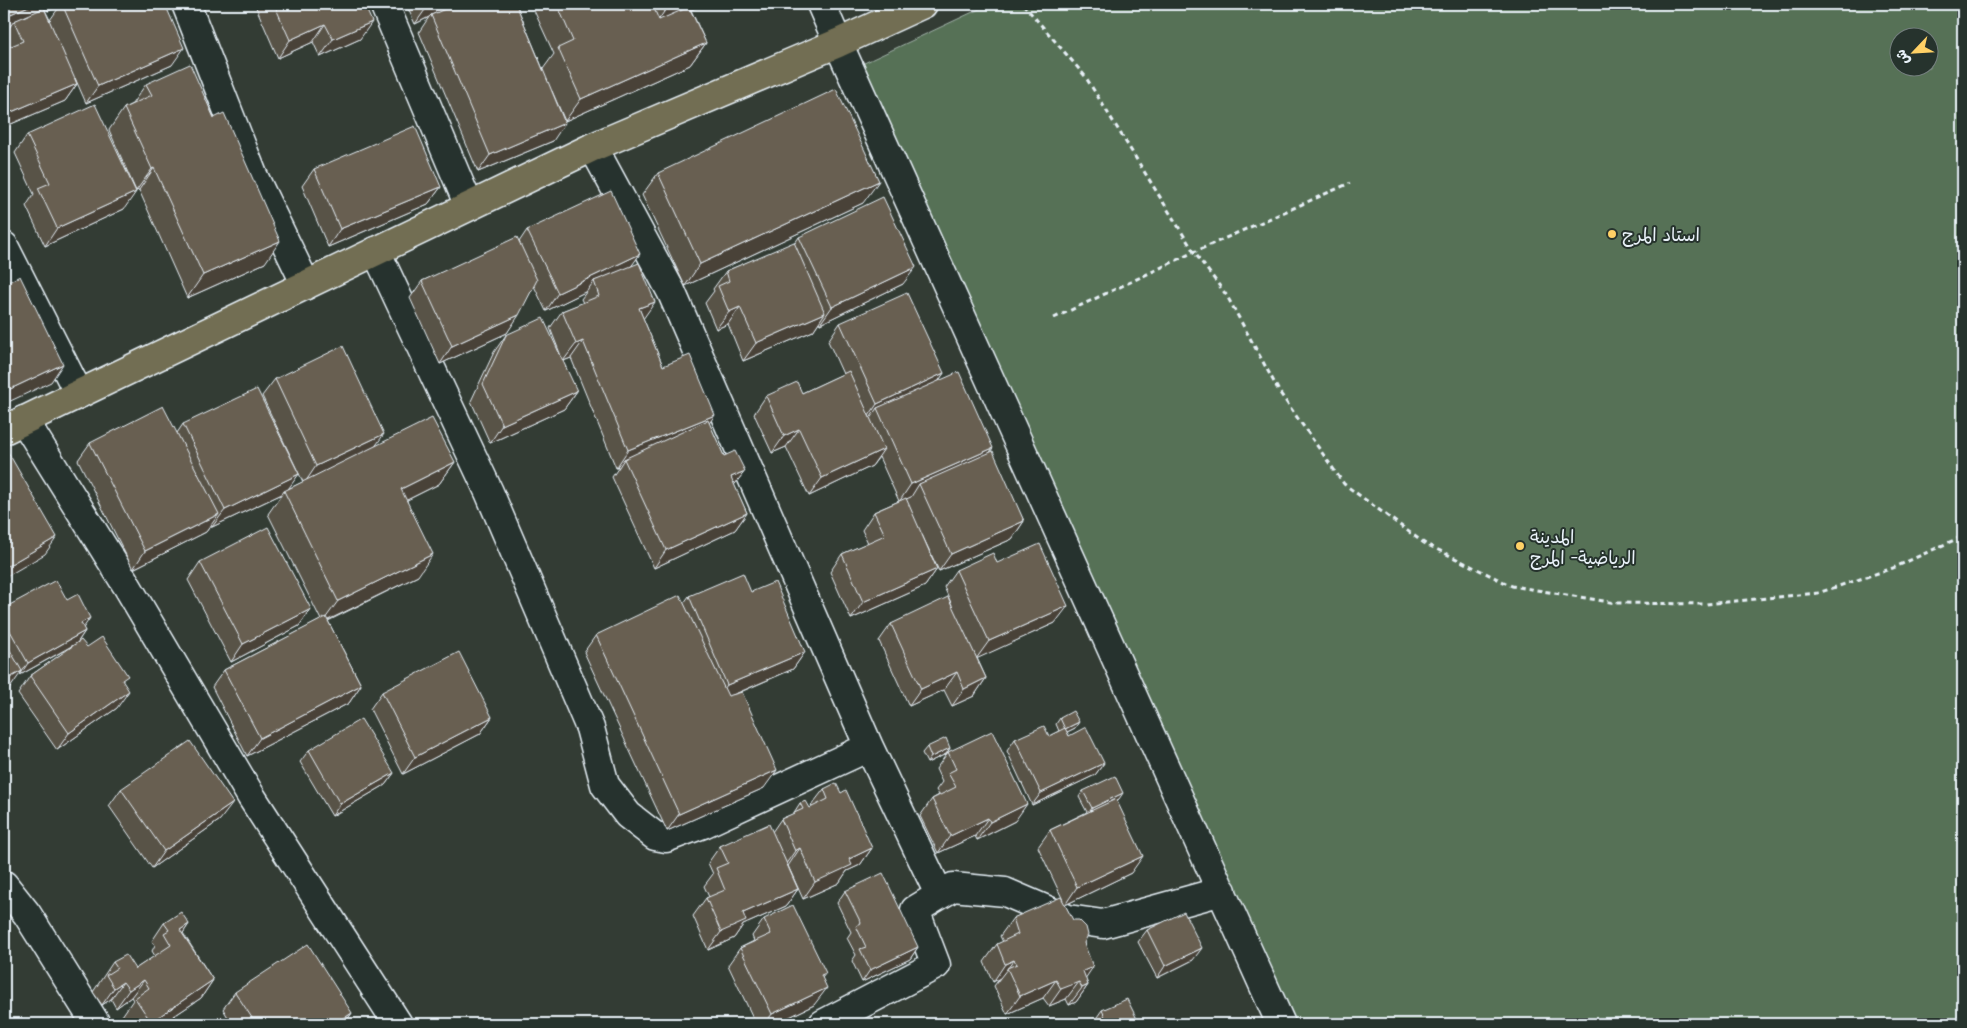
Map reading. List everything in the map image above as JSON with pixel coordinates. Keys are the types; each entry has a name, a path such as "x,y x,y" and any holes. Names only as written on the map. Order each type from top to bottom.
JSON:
{"main road":[{"path":"14,425 593,147 838,43 923,4"}],"street":[{"path":"186,4 253,175 306,285"},
{"path":"384,4 469,206"},
{"path":"821,4 1117,665 1222,891 1280,1024"},
{"path":"593,147 671,290 869,747 939,894"},
{"path":"4,246 79,394"},
{"path":"376,251 489,492 590,728 605,785 628,815 655,836 666,838 703,824 869,747"},
{"path":"14,425 126,584 251,796 398,1024"},
{"path":"4,884 15,919 96,1024"},
{"path":"823,1024 936,965 915,910 953,887 1005,892 1068,919 1103,924 1222,891"}],"path":[{"path":"1023,4 1085,76 1194,252 1227,296 1280,393 1344,484 1424,543 1512,586 1616,603 1706,604 1818,592 1893,568 1963,536"},
{"path":"1054,318 1194,252 1350,184"}],"green space":[{"name":"المدينة الرياضية- المرج","path":"990,4 1963,4 1963,1024 1291,1024 862,64"}],"building":[{"path":"4,4 33,4 4,17"},
{"path":"62,4 165,4 184,48 98,86"},
{"path":"274,4 364,4 372,22 333,39 325,24 290,40"},
{"path":"457,4 516,4 565,123 490,155 431,15"},
{"path":"557,4 652,4 659,20 689,7 706,43 581,99 558,48 573,41"},
{"path":"44,8 77,84 9,113 4,102 4,49 23,41 14,21"},
{"path":"190,64 214,118 224,113 280,241 203,275 124,108 152,95 146,84"},
{"path":"836,89 879,181 700,264 658,173"},
{"path":"95,104 136,192 57,228 38,188 50,183 27,135"},
{"path":"415,126 441,187 340,229 314,169"},
{"path":"611,191 640,254 558,293 527,230"},
{"path":"883,197 916,267 832,307 799,237"},
{"path":"517,237 537,280 519,315 452,346 422,281"},
{"path":"794,242 825,313 756,343 740,307 729,312 718,286 729,281 726,271"},
{"path":"639,263 655,302 639,308 663,366 690,355 715,415 628,450 583,341 576,344 562,311 599,296 594,281"},
{"path":"20,276 63,364 4,392 4,284"},
{"path":"907,293 944,373 877,404 840,323"},
{"path":"543,318 577,391 502,425 483,384 506,335"},
{"path":"343,346 384,434 316,466 275,379"},
{"path":"849,371 884,449 822,478 799,429 784,436 766,396 797,382 802,393"},
{"path":"959,372 993,448 911,484 877,408"},
{"path":"257,389 299,474 225,510 183,424"},
{"path":"163,406 219,514 145,551 90,443"},
{"path":"432,418 455,462 401,489 433,554 338,601 284,491"},
{"path":"708,420 724,456 735,451 745,471 731,477 747,513 666,550 624,459"},
{"path":"993,451 1024,521 951,554 919,484"},
{"path":"8,452 57,537 4,568 4,454"},
{"path":"906,498 937,569 863,602 842,554 885,535 874,512"},
{"path":"268,527 311,609 243,644 200,562"},
{"path":"1040,544 1068,606 989,641 956,570 993,553 997,563"},
{"path":"743,573 751,592 775,582 805,652 727,685 689,596"},
{"path":"56,580 67,600 78,594 90,618 81,623 85,631 28,663 4,620 4,608"},
{"path":"680,595 728,696 742,692 777,770 679,814 596,635"},
{"path":"948,597 986,678 964,689 957,672 921,689 891,624"},
{"path":"326,617 361,685 260,738 224,670"},
{"path":"102,637 128,676 122,680 129,691 69,733 30,676 81,640 87,647"},
{"path":"4,640 22,671 4,681"},
{"path":"459,652 492,717 415,757 382,692"},
{"path":"1073,711 1079,722 1065,729 1060,718"},
{"path":"361,719 394,773 340,804 309,750"},
{"path":"1044,726 1049,736 1065,728 1069,736 1086,727 1104,763 1041,793 1015,739"},
{"path":"992,731 1027,804 990,822 988,818 950,836 932,799 956,787 948,773 956,769 948,752"},
{"path":"946,738 950,748 931,757 927,747"},
{"path":"190,741 233,803 164,851 121,789"},
{"path":"1115,776 1123,793 1092,808 1083,791"},
{"path":"836,783 841,793 846,790 872,848 849,859 852,865 815,882 800,848 795,851 781,819 803,809 800,803 806,801 810,808 828,799 824,789"},
{"path":"1116,799 1143,856 1077,887 1050,830"},
{"path":"769,824 798,889 743,913 746,921 721,932 706,898 725,890 716,868 728,863 720,846"},
{"path":"883,873 918,947 870,970 860,949 866,947 856,926 861,923 845,891"},
{"path":"1061,897 1073,920 1079,920 1086,927 1088,935 1084,943 1093,967 1083,971 1088,985 1082,988 1079,982 1061,989 1056,980 1020,996 1007,968 1017,964 1014,960 1005,964 997,944 1018,934 1013,918"},
{"path":"793,905 826,973 821,975 827,988 772,1014 740,948 771,934 764,919"},
{"path":"181,912 189,924 180,930 213,980 151,1022 135,998 149,988 144,980 129,990 123,982 114,988 106,975 117,968 113,962 126,955 135,969 171,945 164,933 169,930 164,923"},
{"path":"1184,912 1202,948 1165,966 1147,930"},
{"path":"308,944 352,1013 335,1024 272,1024 270,1022 256,1024 235,992"},
{"path":"1127,999 1138,1021 1131,1024 1108,1024 1102,1010"}],"place":[{"name":"استاد المرج","path":"1612,234"},
{"name":"المدينة الرياضية- المرج","path":"1520,546"}]}
